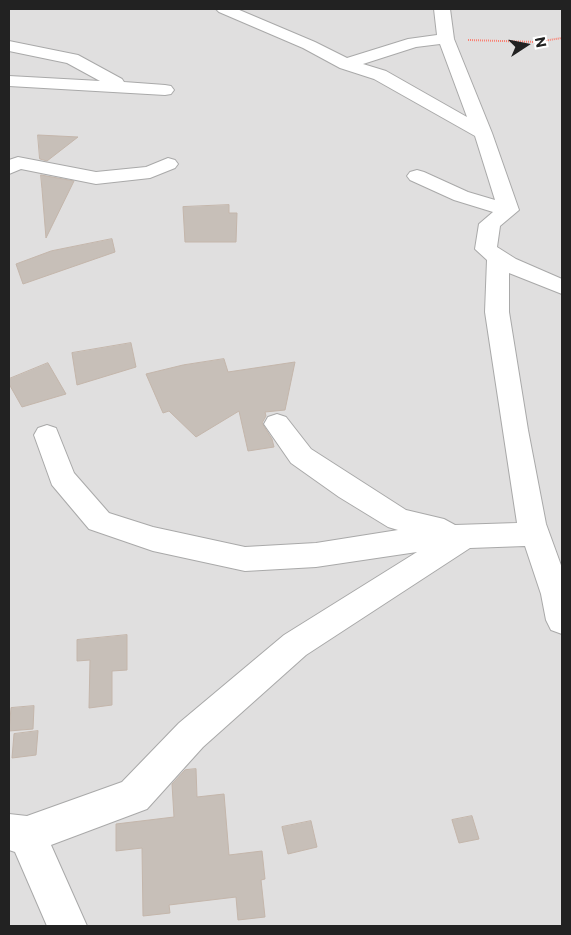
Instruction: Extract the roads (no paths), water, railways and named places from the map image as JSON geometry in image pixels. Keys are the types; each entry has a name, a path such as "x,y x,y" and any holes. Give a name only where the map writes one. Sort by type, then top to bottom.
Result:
{"street":[{"path":"224,9 309,45 346,64 380,75 483,133"},
{"path":"442,9 446,39 483,133 510,210"},
{"path":"346,64 414,42 446,39"},
{"path":"9,46 72,60 122,87"},
{"path":"9,81 165,90"},
{"path":"9,168 18,164 96,178 150,172 168,164"},
{"path":"417,176 461,196 510,210"},
{"path":"510,210 490,224 486,248 508,264 562,287"},
{"path":"498,257 497,312 515,430 532,524 556,594 562,620"},
{"path":"277,424 301,456 349,489 398,519 465,536"},
{"path":"47,435 62,478 100,521 153,538 245,558 316,555 412,540 536,534"},
{"path":"67,926 18,834 134,796 191,735 296,645 465,536"}]}
